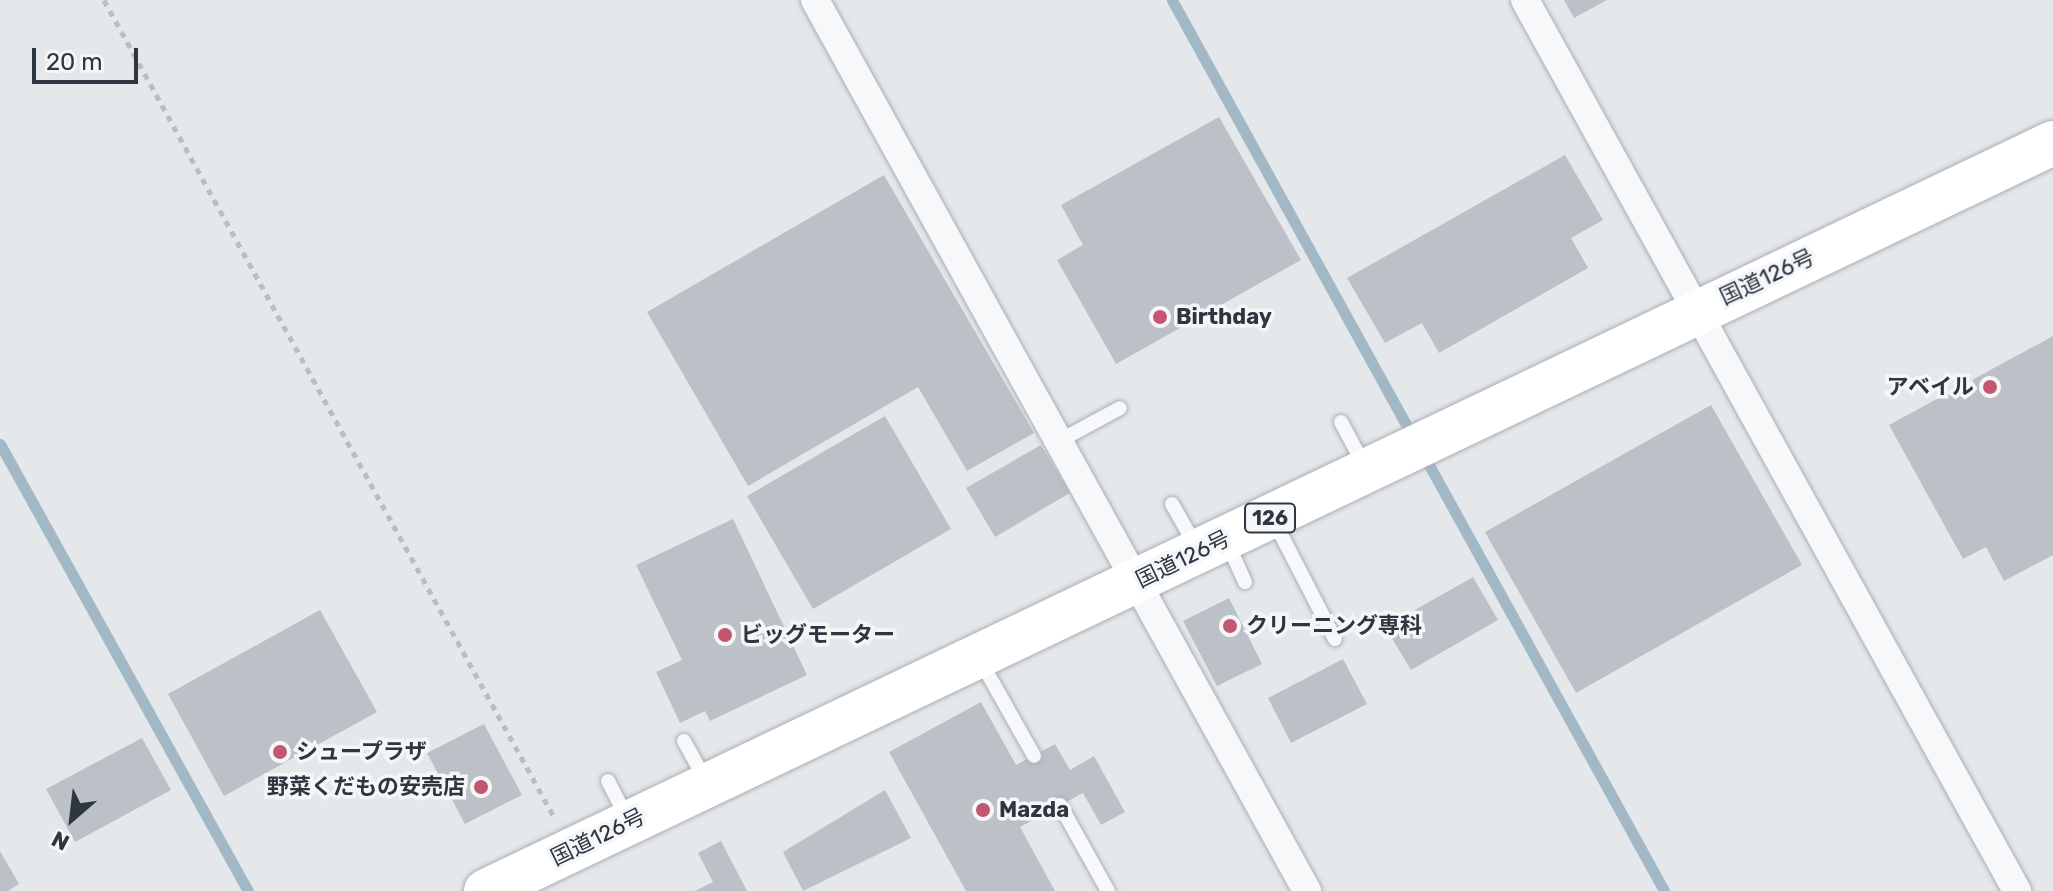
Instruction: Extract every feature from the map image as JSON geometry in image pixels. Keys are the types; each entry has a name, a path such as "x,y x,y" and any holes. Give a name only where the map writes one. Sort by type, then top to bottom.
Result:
{"highway":[{"name":"国道126号","path":"486,891 1212,546 1695,310 2053,143"}],"street":[{"path":"815,0 1307,891"},
{"path":"1525,0 2017,891"}],"lane":[{"path":"1059,441 1120,408"},
{"path":"1341,422 1367,470"},
{"path":"1172,504 1245,582"},
{"path":"1272,517 1335,639"},
{"path":"978,657 1034,756"},
{"path":"684,741 708,785"},
{"path":"608,781 629,822"},
{"path":"1060,805 1108,891"}],"path":[{"path":"104,0 572,850"}],"building":[{"path":"1564,0 1607,0 1574,18"},
{"path":"1219,117 1301,260 1116,364 1057,260 1083,245 1061,205"},
{"path":"1565,155 1603,220 1571,238 1588,268 1439,353 1422,323 1385,343 1347,278"},
{"path":"884,175 1034,433 967,471 918,387 748,486 647,312"},
{"path":"2053,336 2053,555 2004,581 1986,547 1963,559 1889,425"},
{"path":"1711,405 1802,565 1576,693 1485,532"},
{"path":"885,416 951,529 813,609 747,496"},
{"path":"1041,445 1070,493 995,537 966,488"},
{"path":"733,519 807,675 710,721 705,711 680,723 656,672 682,660 636,565"},
{"path":"1473,577 1498,620 1411,670 1385,627"},
{"path":"1229,598 1262,664 1217,686 1183,621"},
{"path":"320,610 377,712 224,796 168,694"},
{"path":"1343,659 1367,704 1291,743 1268,698"},
{"path":"981,702 1016,765 1055,744 1070,770 1094,756 1125,812 1101,825 1083,793 1020,827 1055,891 966,891 889,752"},
{"path":"484,724 522,795 465,824 427,753"},
{"path":"142,738 171,790 75,842 46,789"},
{"path":"885,790 911,838 803,891 783,852"},
{"path":"721,841 747,891 695,891 713,882 698,853"},
{"path":"0,851 19,884 8,891 0,891"}],"waterway":[{"path":"1172,0 1414,439"},
{"path":"0,444 248,891"},
{"path":"1423,454 1664,891"}],"place":[{"name":"Birthday","path":"1160,317"},
{"name":"アベイル","path":"1990,387"},
{"name":"クリーニング専科","path":"1230,626"},
{"name":"ビッグモーター","path":"725,635"},
{"name":"シュープラザ","path":"280,752"},
{"name":"野菜くだもの安売店","path":"481,787"},
{"name":"Mazda","path":"983,810"}]}
